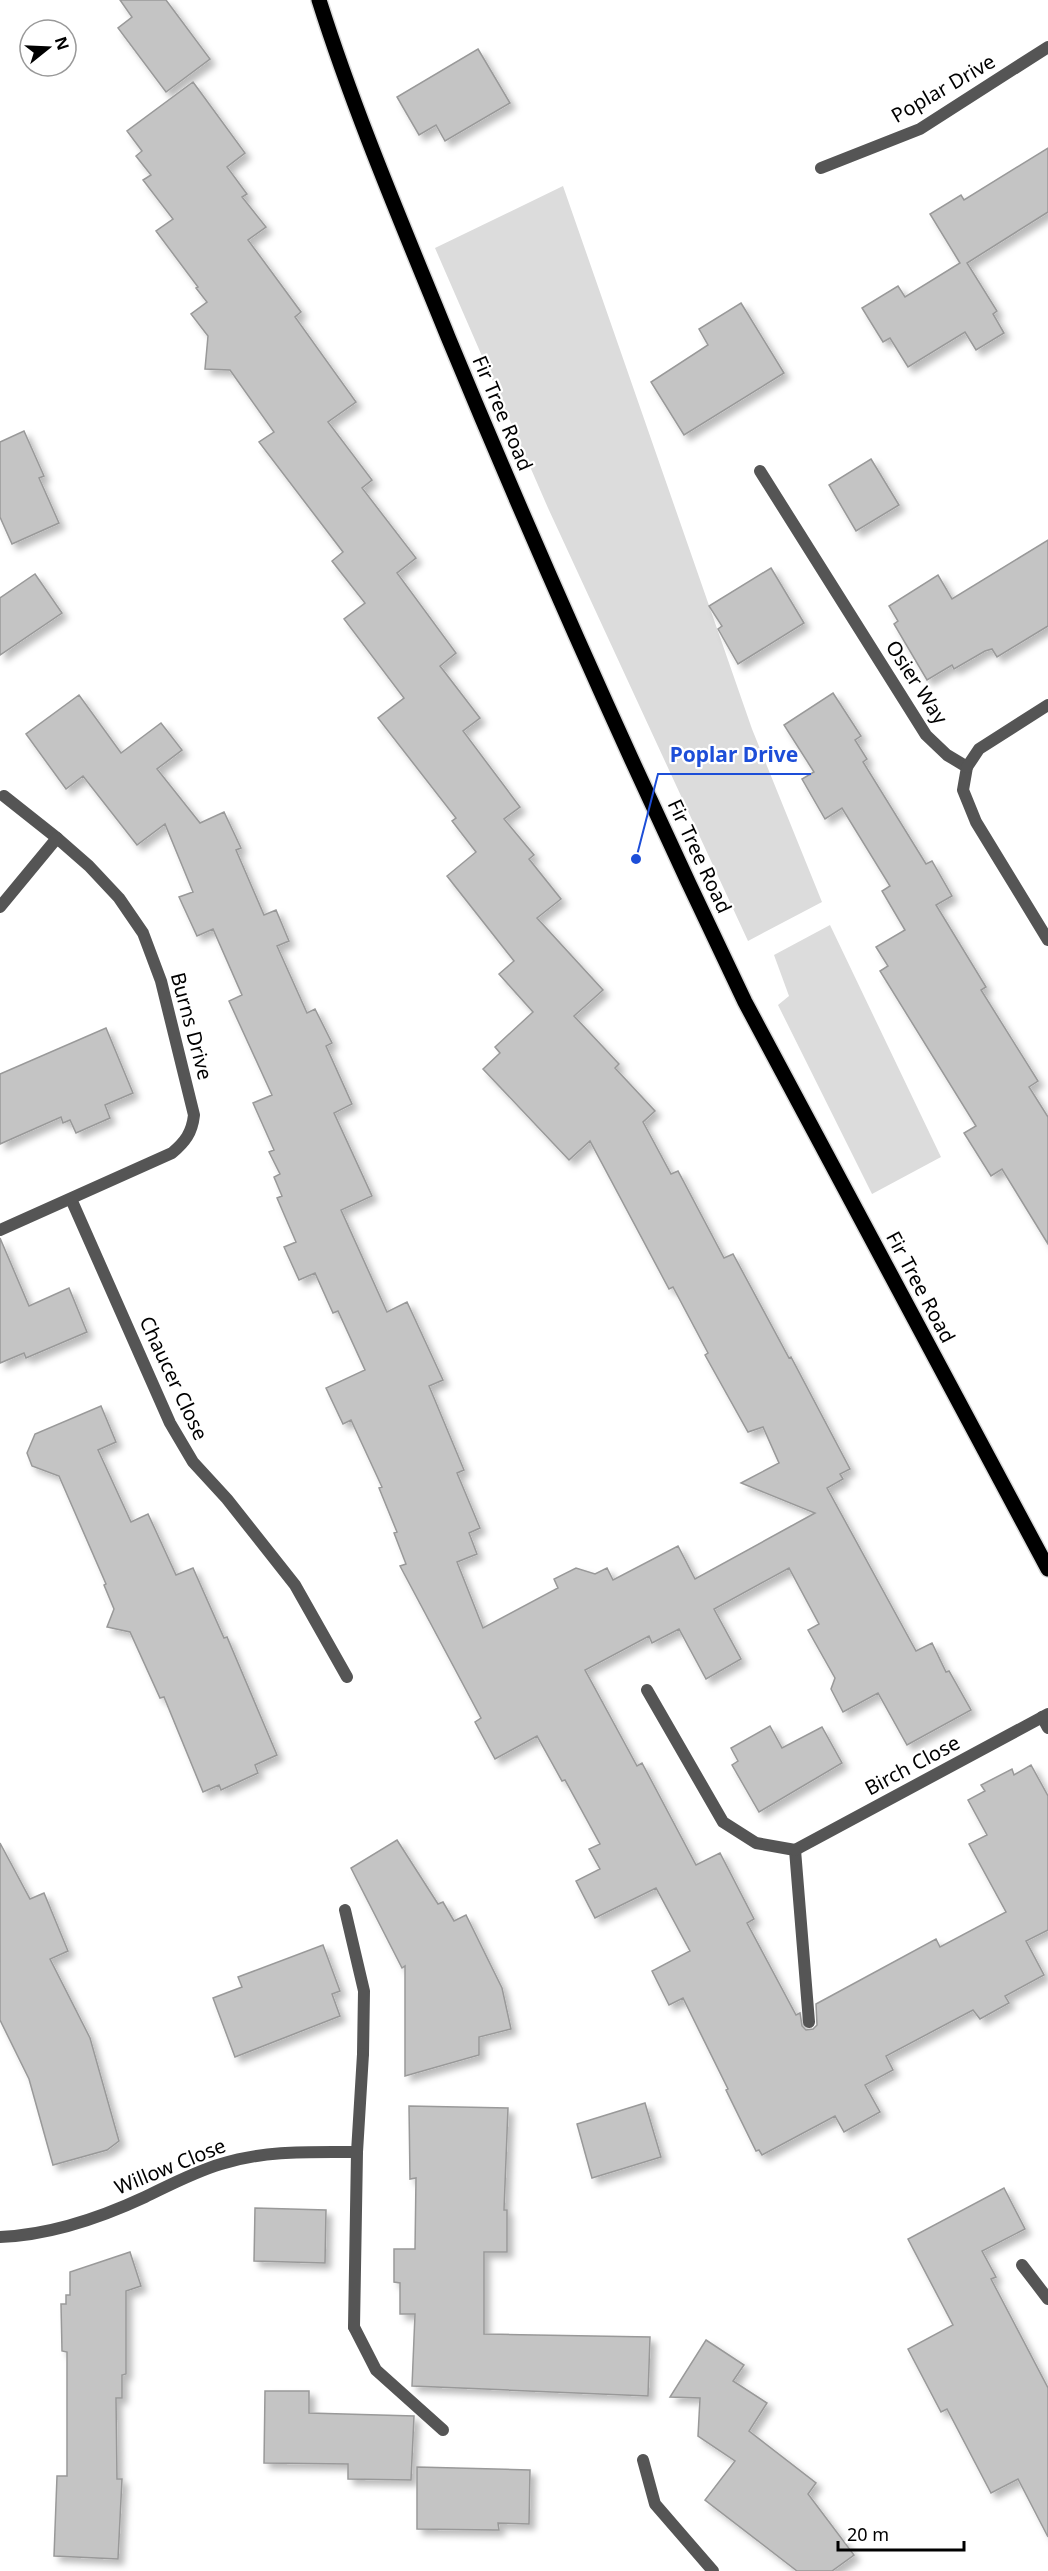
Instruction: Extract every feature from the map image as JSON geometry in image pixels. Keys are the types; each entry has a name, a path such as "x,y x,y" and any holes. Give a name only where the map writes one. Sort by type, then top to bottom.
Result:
{"main road":[{"name":"Fir Tree Road","path":"319,0 330,36 406,234 499,461 608,708 699,906 745,1002 1048,1569"}],"street":[{"name":"Poplar Drive","path":"821,168 920,129 1048,47"},
{"name":"Osier Way","path":"760,471 926,735 948,755 967,767"},
{"path":"1048,705 979,749 967,767 963,790 976,822 1048,940"},
{"name":"Burns Drive","path":"0,1230 172,1153 185,1142 193,1128 194,1115 161,981 143,933 119,898 89,866 4,796"},
{"path":"0,907 57,838"},
{"name":"Chaucer Close","path":"71,1198 170,1423 193,1462 227,1499 295,1585 347,1677"},
{"path":"647,1690 723,1822 756,1843 795,1850 809,2022"},
{"name":"Birch Close","path":"795,1850 1046,1719"},
{"path":"345,1910 364,1991 357,2152 354,2327 376,2370 443,2430"},
{"name":"Willow Close","path":"0,2237 27,2236 65,2227 124,2205 212,2167 259,2154 357,2152"},
{"path":"1022,2265 1048,2299"},
{"path":"643,2460 655,2504 713,2571"}],"shaded area":[{"path":"563,186 752,729 822,902 748,941 548,508 435,248"},
{"path":"830,925 941,1157 872,1194 778,1005 789,996 774,955"}],"building":[{"path":"120,0 166,0 210,59 166,92 118,28 132,17"},
{"path":"478,49 510,103 445,141 436,125 419,135 397,97"},
{"path":"193,82 245,153 227,167 247,194 242,197 266,227 248,240 301,312 295,317 356,402 328,422 372,480 362,488 416,558 397,573 456,653 440,666 480,718 463,731 520,807 504,819 534,855 529,859 561,899 537,918 603,990 574,1016 619,1064 615,1068 655,1111 643,1122 671,1174 678,1171 724,1258 733,1254 850,1469 840,1474 843,1479 827,1488 916,1651 932,1643 946,1672 949,1671 971,1710 907,1745 878,1693 843,1712 831,1689 835,1678 808,1630 819,1624 789,1568 714,1609 741,1659 706,1679 679,1629 652,1643 649,1636 585,1670 637,1766 642,1763 696,1865 720,1853 754,1919 747,1923 796,2015 800,2013 802,2026 806,2030 813,2029 817,2025 816,2004 936,1939 940,1947 1006,1912 969,1844 987,1835 968,1800 985,1791 981,1785 1012,1769 1014,1775 1031,1765 1048,1796 1048,1930 1026,1941 1044,1975 1005,1996 1009,2003 980,2019 973,2010 886,2056 893,2070 865,2085 880,2112 844,2132 835,2116 762,2155 759,2150 756,2151 683,1998 669,2005 652,1971 690,1951 656,1888 595,1918 576,1881 600,1869 589,1849 600,1844 565,1780 562,1781 537,1736 495,1759 475,1722 481,1718 400,1566 406,1564 394,1533 397,1532 379,1488 382,1487 351,1420 343,1424 326,1388 365,1370 338,1311 333,1313 315,1273 299,1280 284,1247 296,1242 277,1198 282,1196 274,1177 280,1174 269,1152 274,1150 253,1103 272,1095 229,1001 242,995 213,929 197,936 179,897 193,892 165,824 137,845 83,776 66,789 26,734 79,695 121,753 161,723 182,750 157,769 200,823 224,812 241,848 236,850 264,915 276,910 289,941 277,946 307,1013 315,1009 332,1043 326,1046 352,1104 334,1113 372,1196 341,1210 387,1312 407,1302 443,1380 429,1386 464,1470 457,1473 480,1528 469,1533 477,1554 457,1562 483,1628 558,1588 554,1579 576,1568 595,1574 607,1568 613,1580 678,1546 695,1579 815,1513 741,1483 779,1463 763,1427 748,1432 705,1355 708,1353 673,1287 669,1289 590,1141 569,1160 483,1069 500,1053 495,1047 533,1012 499,974 514,961 447,876 476,852 452,821 456,818 378,718 404,698 344,619 365,603 332,561 343,552 259,442 274,432 230,370 205,369 208,336 191,314 207,302 156,231 173,219 143,180 151,175 136,156 142,151 127,131"},
{"path":"1048,148 1048,212 967,263 997,311 993,314 1004,333 976,350 965,332 908,367 890,338 883,342 862,308 898,286 905,297 960,263 930,214 961,195 964,200"},
{"path":"741,303 784,373 684,435 651,382 708,345 699,329"},
{"path":"24,431 44,476 39,478 59,523 12,544 0,517 0,442"},
{"path":"871,459 899,505 856,531 829,485"},
{"path":"1048,540 1048,626 997,657 992,649 985,651 954,669 952,665 927,680 894,624 898,621 889,606 938,575 952,599"},
{"path":"771,568 804,623 738,664 718,629 722,626 709,606"},
{"path":"35,574 62,613 0,655 0,598"},
{"path":"833,693 861,736 855,740 867,759 863,762 926,864 932,861 952,896 936,905 986,987 981,990 1038,1081 1029,1087 1048,1117 1048,1244 1002,1169 991,1176 964,1133 976,1126 880,971 888,966 876,947 905,930 882,891 890,886 842,808 825,819 802,779 814,772 784,725"},
{"path":"106,1028 133,1093 105,1105 110,1118 76,1133 70,1120 63,1123 61,1117 0,1144 0,1074"},
{"path":"0,1238 29,1306 69,1288 87,1332 26,1358 24,1353 0,1363"},
{"path":"101,1406 116,1442 98,1450 131,1522 148,1514 176,1575 193,1568 224,1638 227,1637 277,1755 255,1765 258,1773 221,1790 219,1785 203,1792 164,1697 160,1698 130,1632 107,1627 114,1609 104,1585 106,1584 59,1476 32,1466 27,1453 35,1434"},
{"path":"770,1726 782,1748 822,1727 842,1763 759,1812 732,1765 738,1761 731,1748"},
{"path":"397,1840 438,1904 443,1902 454,1921 466,1915 502,1988 511,2029 479,2037 479,2055 405,2076 405,1966 402,1968 351,1868"},
{"path":"0,1843 30,1899 44,1893 68,1951 50,1959 90,2038 119,2141 107,2150 53,2165 29,2079 0,2020"},
{"path":"323,1945 340,1991 332,1994 340,2016 235,2057 213,1998 242,1987 238,1977"},
{"path":"645,2103 661,2157 592,2178 577,2124"},
{"path":"409,2106 508,2108 504,2210 507,2210 507,2252 484,2252 484,2334 650,2337 648,2396 412,2386 415,2314 400,2314 400,2283 394,2282 394,2249 415,2249 416,2178 410,2179"},
{"path":"1004,2188 1025,2229 982,2251 996,2277 991,2279 1048,2388 1048,2537 1018,2479 991,2493 947,2409 941,2412 908,2349 953,2325 908,2239"},
{"path":"255,2208 326,2210 325,2263 254,2261"},
{"path":"130,2252 141,2286 126,2291 126,2374 122,2375 122,2398 116,2398 117,2479 122,2479 118,2559 54,2556 57,2476 67,2476 67,2352 62,2351 61,2304 66,2304 66,2295 70,2295 70,2272"},
{"path":"706,2340 744,2365 733,2381 767,2403 749,2431 816,2483 808,2494 854,2555 832,2571 797,2571 705,2500 735,2461 698,2436 700,2398 670,2397"},
{"path":"265,2391 309,2391 309,2413 414,2416 411,2480 348,2479 348,2464 264,2463"},
{"path":"417,2467 530,2470 529,2524 498,2523 499,2530 417,2529"}],"place":[{"name":"Poplar Drive","path":"636,859"}]}
